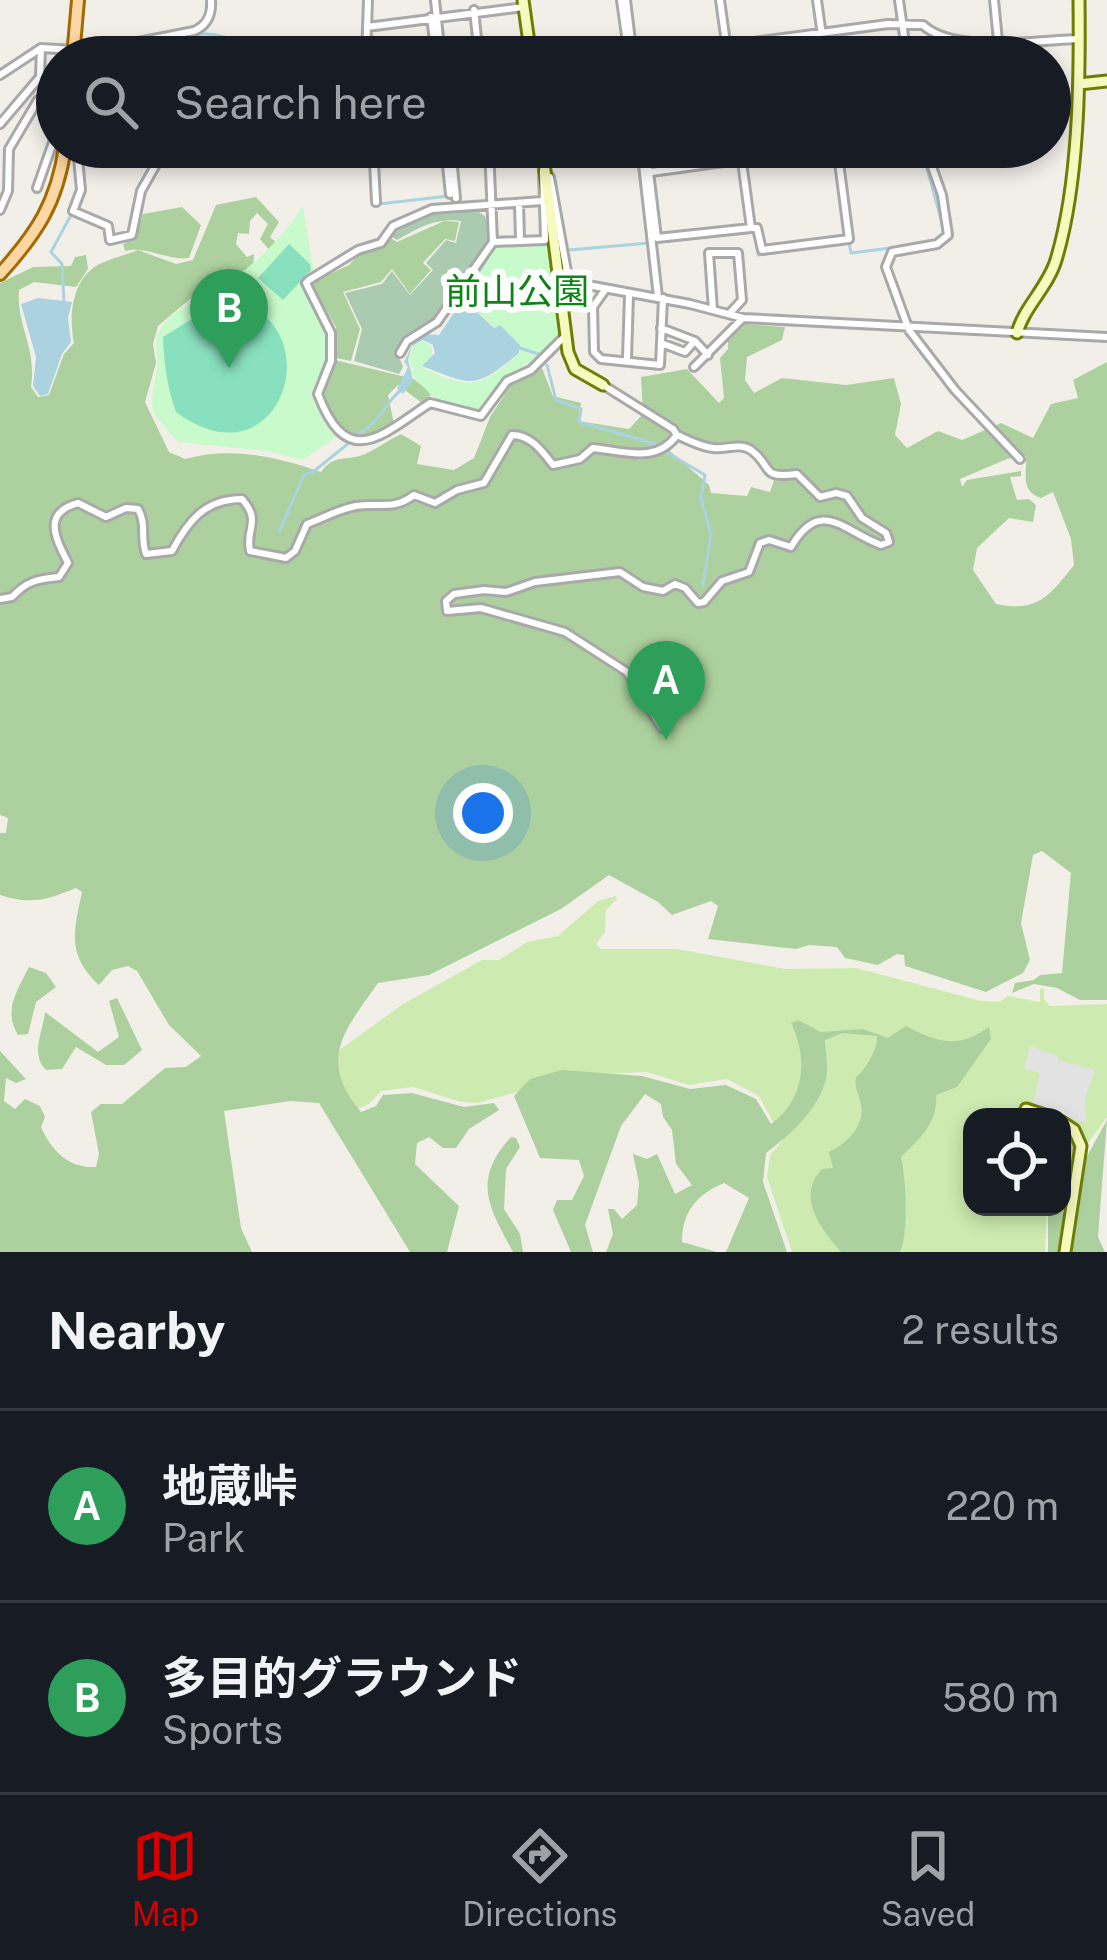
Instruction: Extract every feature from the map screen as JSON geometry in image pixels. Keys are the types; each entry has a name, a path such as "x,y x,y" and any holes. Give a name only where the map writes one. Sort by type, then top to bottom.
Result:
{"main road":[{"path":"72,36 78,0"},
{"path":"0,274 39,230 61,168"}],"street":[{"path":"172,36 200,29 211,14 211,0"},
{"path":"367,36 368,0"},
{"path":"435,0 436,36"},
{"path":"623,0 630,36"},
{"path":"720,0 725,36"},
{"path":"817,0 822,36"},
{"path":"899,0 902,36"},
{"path":"994,0 998,36"},
{"path":"1071,150 1079,84 1078,0"},
{"path":"367,27 524,3 528,36"},
{"path":"474,10 477,36"},
{"path":"799,36 899,24 923,25 938,36"},
{"path":"1071,39 1079,39"},
{"path":"2,76 36,51"},
{"path":"1079,84 1107,81"},
{"path":"0,124 36,82"},
{"path":"0,210 8,191 9,149 36,103"},
{"path":"37,188 44,168"},
{"path":"79,168 81,190 73,211 108,226 110,240 132,235 141,191 154,168"},
{"path":"374,168 376,202"},
{"path":"450,168 453,196"},
{"path":"400,353 407,341 437,322 493,242 490,168"},
{"path":"605,290 592,307 594,352 601,359 660,365 661,298 645,168"},
{"path":"646,173 683,168"},
{"path":"742,168 751,228"},
{"path":"646,173 657,238 757,228 762,250 849,238 837,168"},
{"path":"933,168 948,235 937,244 892,252 886,257 886,267 909,330 955,390 1020,459"},
{"path":"1017,334 1049,279 1059,248 1069,168"},
{"path":"545,169 569,279 605,290 743,318 1107,337"},
{"path":"493,242 545,240 541,173 545,169"},
{"path":"545,169 564,337 575,369 652,413 677,435 709,448 752,450 776,477 796,474 820,497 847,496 862,518 886,533 889,542 881,545 865,540 844,523 820,520 804,527 791,547 769,540 760,543 749,572 726,578 698,603 675,584 663,591 643,587 620,572 535,581 506,592 454,594 446,601 452,614 481,608 574,637 627,672 662,728"},
{"path":"542,201 432,209 393,226 381,243 358,250 306,283 331,333 331,361 317,388 326,415 340,431 363,441 376,439 433,402 481,416 507,381 531,370 564,337"},
{"path":"519,202 520,241"},
{"path":"713,310 710,253 738,253 742,300 729,314"},
{"path":"627,359 629,295"},
{"path":"694,367 743,318"},
{"path":"662,328 694,341 708,355"},
{"path":"661,343 685,352 694,341"},
{"path":"0,599 12,597 36,579 59,578 68,563 53,532 54,519 64,507 78,503 106,517 126,508 138,509 145,520 146,554 160,555 172,551 190,520 211,504 242,499 251,509 254,526 250,551 286,558 295,551 307,524 350,507 383,508 414,495 435,503 457,490 484,483 512,435 522,435 554,465 563,466 593,448 659,453 677,435"},
{"path":"1066,1252 1081,1146 1071,1128"}],"green space":[{"path":"256,197 279,222 270,237 278,244 271,252 260,239 268,224 257,213 250,221 249,234 238,233 236,244 247,257 254,254 253,270 211,304 196,294 158,326 153,344 156,363 145,402 169,452 185,459 220,453 254,455 321,472 331,462 365,454 401,434 421,446 417,464 454,470 474,458 490,417 511,385 542,368 553,396 581,403 578,421 629,429 643,414 641,377 687,369 719,403 724,398 720,358 728,341 745,324 785,327 782,340 747,357 745,380 754,393 782,378 846,385 894,378 901,404 895,435 907,448 938,431 962,440 1001,423 1033,438 1051,404 1078,398 1073,380 1107,362 1107,1000 1080,1000 1057,988 1034,984 1012,993 1015,983 1062,973 1071,873 1042,851 1033,855 1021,923 1030,960 1023,973 986,992 905,966 904,955 878,965 845,958 837,947 796,949 708,939 718,906 711,901 672,915 609,875 561,909 429,975 378,983 347,1030 338,1060 340,1076 361,1112 376,1106 383,1095 412,1093 464,1107 494,1103 499,1110 469,1129 456,1148 443,1148 429,1137 417,1143 415,1164 459,1206 447,1252 410,1252 319,1103 290,1101 224,1111 241,1228 252,1252 0,1252 0,1051 26,1079 16,1083 6,1078 4,1101 15,1109 25,1099 40,1106 45,1117 41,1127 50,1143 69,1161 86,1167 96,1167 99,1154 91,1112 101,1104 122,1104 165,1068 186,1067 201,1056 169,1025 137,971 128,966 112,970 99,985 88,974 75,942 82,892 76,888 30,900 0,895 0,833 6,833 8,818 0,815 0,283 33,267 71,266 75,257 86,255 88,269 76,287 34,282 19,290 31,387 38,397 49,395 64,354 74,343 73,303 85,276 102,263 138,250 176,264 193,260 216,205","holes":["677,432 710,445 740,443 754,449 776,474 770,492 751,487 747,496 711,493 709,485 670,451 667,445","1026,456 1027,486 1041,498 1053,492 1071,539 1074,565 1033,604 996,604 973,570 977,548 1009,518 1033,522 1036,505 1029,499 1017,500 1010,477 1021,476 1021,471 967,480 962,487 960,479"]},
{"path":"303,206 314,274 303,285 322,317 330,346 315,384 315,398 325,419 340,434 303,460 267,451 178,442 153,409 159,332 177,312 253,263"},
{"path":"182,207 201,225 189,258 125,251 123,244 136,239 143,214"},
{"path":"450,209 485,216 491,239 487,249 433,322 404,340 398,354 403,367 399,374 354,361 362,329 345,293 382,284 392,271 410,295 433,270 426,263 446,240 456,243 461,221 435,222 397,240 389,235 427,214"},
{"path":"444,221 459,222 455,241 445,239 423,263 431,270 410,294 392,269 381,282 343,292 360,329 351,361 336,358 336,327 310,283 349,265 360,253 384,248 389,237 397,242"},
{"path":"289,244 311,270 283,300 258,278"},
{"name":"前山公園","path":"548,245 560,334 541,356 506,378 481,411 435,399 411,374 413,346 423,341 432,346 432,357 421,367 452,380 474,382 506,365 520,353 520,345 478,312 483,305 470,293 470,285 496,246"},
{"path":"239,302 267,318 283,342 287,370 281,396 265,418 242,431 212,430 176,412 163,337 203,312"},
{"path":"335,360 414,379 432,394 422,403 398,385 388,395 394,424 372,438 360,439 343,430 325,404 323,387"},
{"path":"617,899 606,910 605,932 596,944 601,949 677,949 785,969 856,968 981,1001 999,1002 1008,996 1040,1002 1040,988 1050,1006 1107,1004 1107,1117 1088,1143 1071,1136 1071,1108 963,1108 963,1216 1047,1216 1045,1252 792,1252 767,1177 770,1155 783,1140 759,1096 727,1079 689,1085 647,1072 602,1074 556,1081 478,1103 413,1087 381,1091 358,1109 345,1104 327,1059 403,1004 482,960 499,960 527,942 558,936 598,901"},
{"path":"29,967 46,973 56,987 36,1002 28,1034 18,1035 12,1009"},
{"path":"117,998 142,1050 124,1065 106,1065 76,1047 62,1069 46,1070 38,1050 45,1012 98,1052 119,1037 109,1001"},
{"path":"798,1020 821,1032 863,1029 888,1038 906,1026 948,1041 967,1039 989,1027 991,1039 957,1087 936,1095 931,1122 901,1157 906,1205 900,1252 841,1252 811,1202 814,1180 822,1169 833,1168 829,1152 848,1139 860,1120 856,1077 877,1041 877,1036 843,1033 825,1040 827,1074 817,1101 794,1130 766,1153 763,1182 787,1252 726,1252 749,1198 724,1183 693,1205 683,1231 682,1242 717,1252 606,1252 613,1234 608,1209 622,1219 637,1205 639,1183 633,1154 647,1159 657,1154 675,1194 692,1185 676,1164 672,1130 661,1104 645,1094 621,1126 585,1225 593,1252 571,1252 553,1210 557,1200 572,1200 584,1176 579,1160 540,1158 514,1096 530,1079 562,1070 642,1076 690,1089 726,1085 756,1099 771,1124 797,1091 800,1051 791,1023"},
{"path":"1107,1120 1098,1237 1105,1252 1048,1252 1048,1216 1071,1216 1071,1140 1077,1150 1073,1165 1081,1167"},
{"path":"511,1137 520,1147 506,1169 504,1209 520,1234 523,1252 513,1252 488,1193 491,1167"}],"shaded area":[{"path":"1030,1046 1095,1070 1085,1100 1086,1123 1071,1119 1071,1108 1032,1107 1040,1073 1024,1069"}],"water":[{"path":"467,287 482,305 478,313 494,328 500,325 520,345 519,353 482,379 464,380 422,366 435,353 433,345 423,340 412,346 408,360 413,380 403,394 397,389 408,367 404,362 415,339 439,335"},
{"path":"38,298 72,302 71,342 48,394 40,396 33,386 36,357 21,304"}],"waterway":[{"path":"895,0 899,36"},
{"path":"190,36 219,36"},
{"path":"927,168 945,233 940,238"},
{"path":"82,171 83,191"},
{"path":"379,204 449,196"},
{"path":"64,302 62,264 51,252 71,215"},
{"path":"659,242 755,232 758,255 849,242 851,253 915,245"},
{"path":"569,250 649,243"},
{"path":"469,288 495,245 547,244"},
{"path":"520,348 541,355"},
{"path":"547,365 556,400 581,409 579,422 662,446"},
{"path":"357,435 400,391"},
{"path":"279,532 304,475 350,442"},
{"path":"668,453 705,475 701,498 711,534 703,585"}],"place":[{"name":"多目的グラウンド","path":"229,368"},
{"name":"地蔵峠","path":"666,740"}]}
